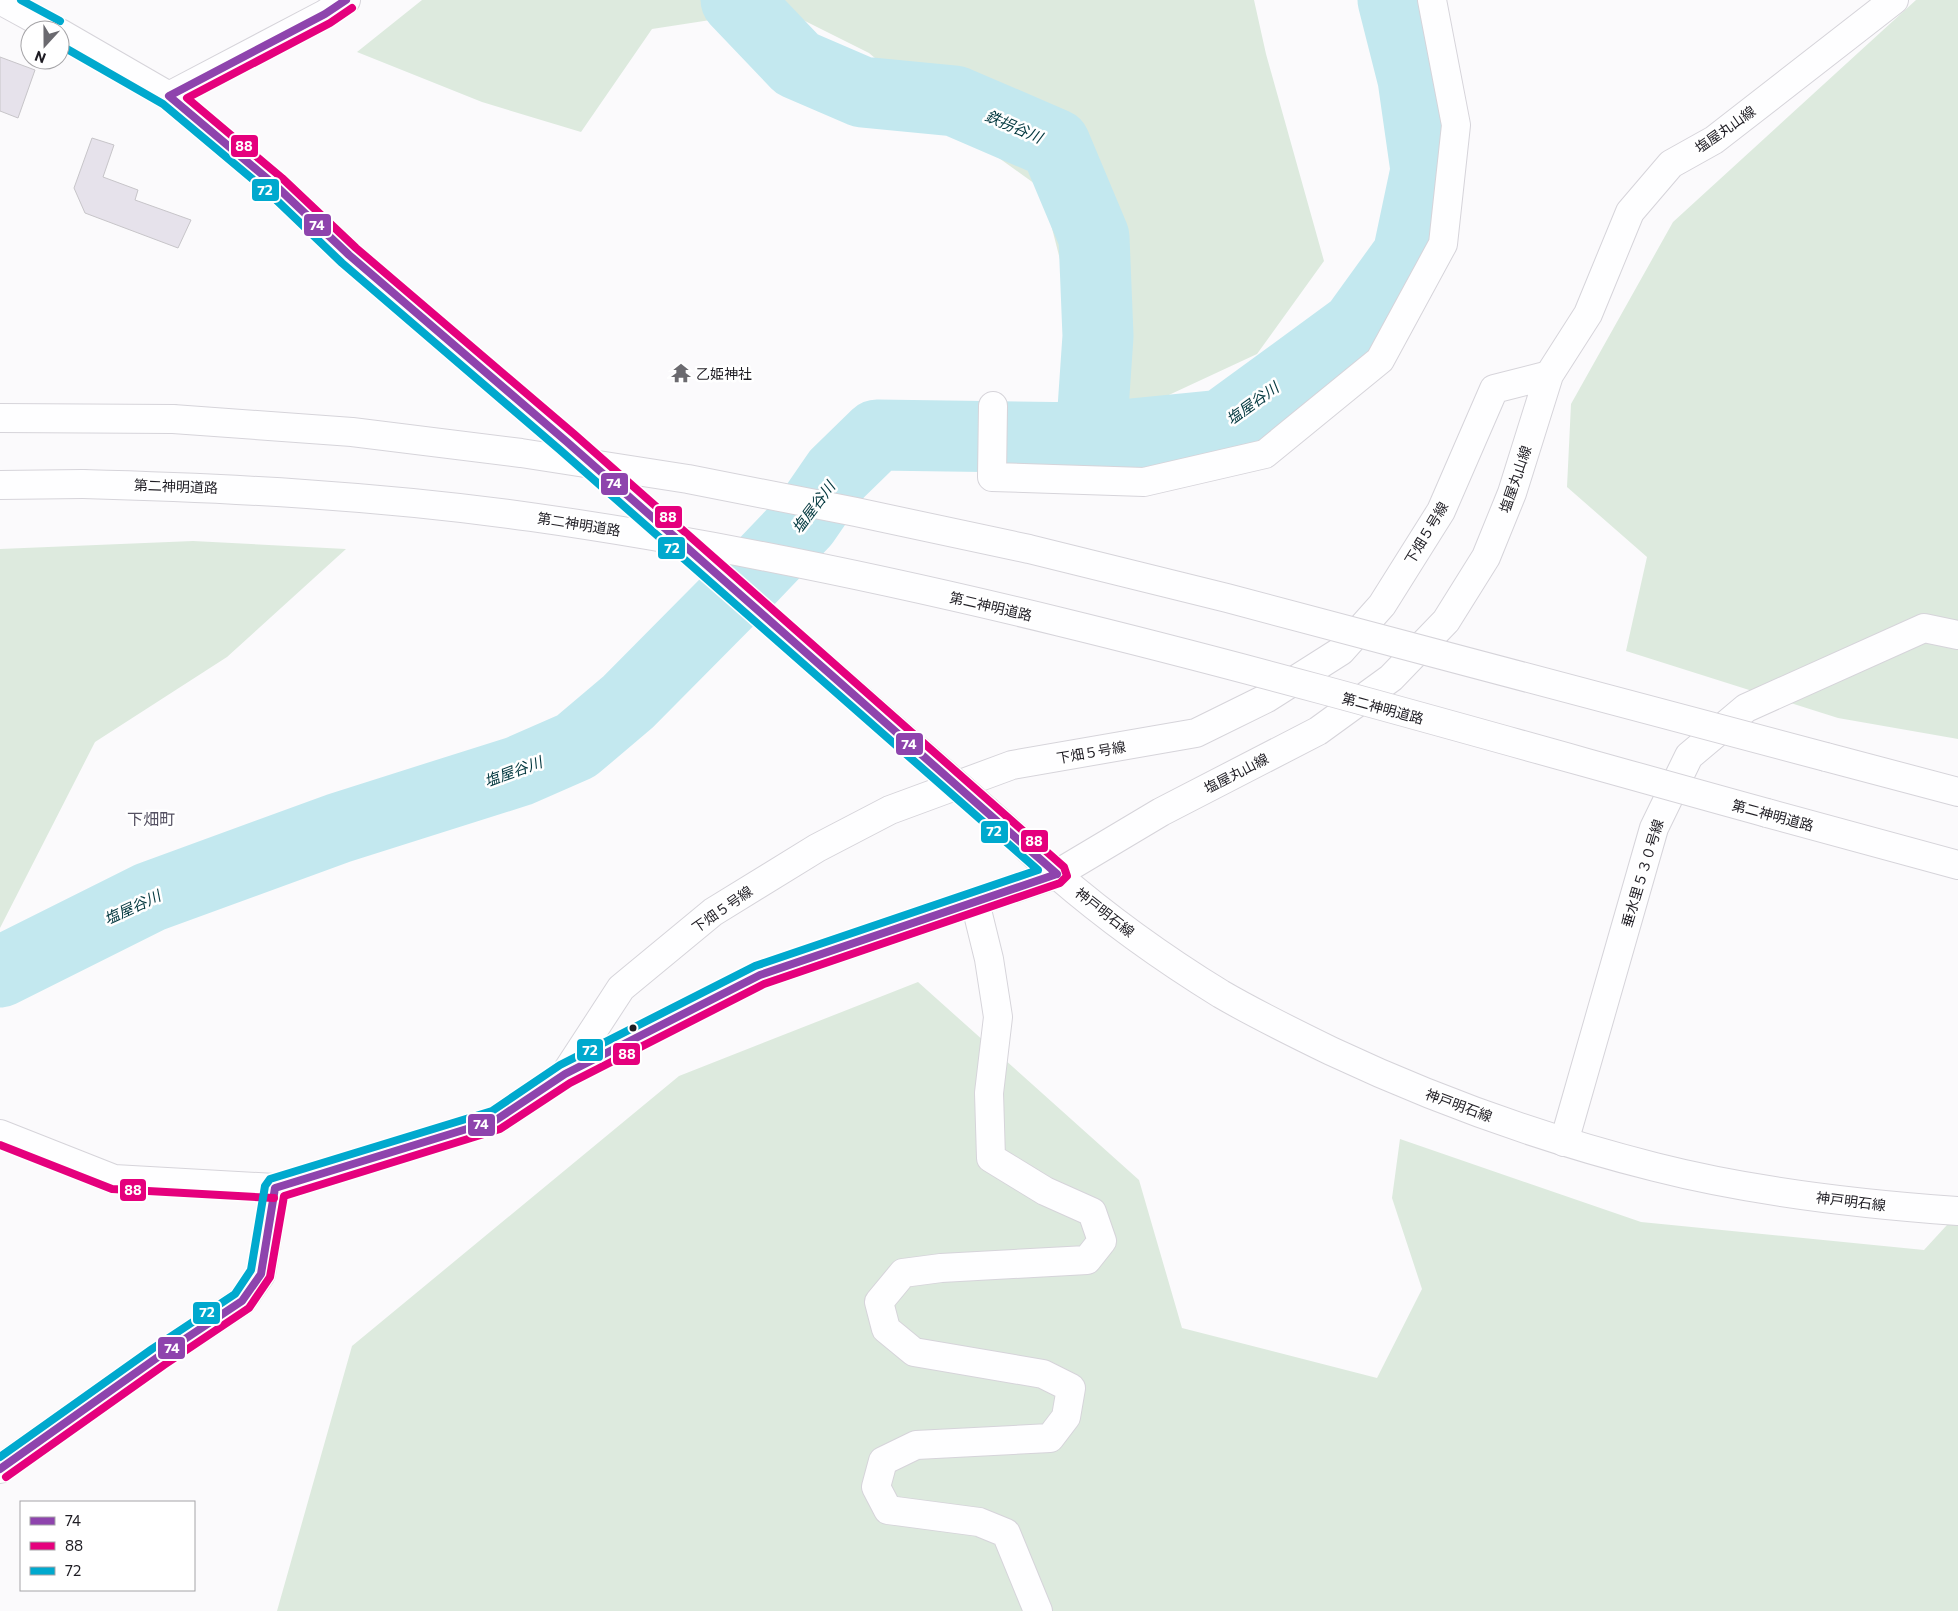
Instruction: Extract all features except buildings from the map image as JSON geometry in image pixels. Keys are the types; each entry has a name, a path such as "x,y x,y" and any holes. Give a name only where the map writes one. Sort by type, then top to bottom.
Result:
{"main road":[{"path":"0,0 37,20"},
{"path":"169,96 325,14 346,0"},
{"path":"993,406 992,478 1144,482 1265,454 1380,360 1443,244 1456,125 1432,0"},
{"name":"塩屋丸山線","path":"0,1134 114,1179 275,1188 496,1120 565,1074 760,975 1056,874 1161,812 1318,731 1391,678 1446,621 1486,557 1512,493 1549,375 1588,314 1630,212 1671,164 1714,140 1894,0"},
{"name":"神戸明石線","path":"70,39 169,96 276,186 350,255 567,442 1056,874 1137,938 1214,989 1294,1032 1389,1078 1564,1142 1657,1168 1757,1188 1887,1206 1958,1211"},
{"name":"下畑５号線","path":"565,1074 621,988 713,912 816,848 890,810 1012,765 1196,733 1267,698 1341,651 1382,605 1441,510 1494,389 1549,375"},
{"path":"0,418 173,420 352,432 521,453 688,479 1029,549 1228,598 1958,792"},
{"name":"第二神明道路","path":"0,485 83,484 225,488 369,498 529,516 695,543 1009,610 1191,655 1958,865"},
{"name":"垂水里５３０号線","path":"1564,1142 1654,828 1689,756 1746,708 1924,628 1958,635"},
{"path":"974,902 990,959 998,1017 989,1094 990,1158 1045,1191 1092,1212 1102,1241 1087,1260 941,1268 903,1273 880,1302 886,1329 914,1352 1044,1374 1071,1388 1066,1417 1050,1438 916,1445 883,1461 876,1488 888,1510 979,1522 1006,1533 1038,1611"},
{"path":"0,1469 158,1358 242,1302 261,1274 275,1188"}],"shaded area":[{"path":"422,0 1254,0 1266,54 1324,261 1257,354 1143,407 1067,401 1068,291 1042,189 960,130 869,53 781,9 652,29 581,132 482,102 357,52"},
{"path":"1916,0 1958,0 1958,739 1838,718 1626,651 1647,557 1567,487 1571,404 1673,222"},
{"path":"193,541 346,549 227,657 95,742 0,928 0,549"},
{"path":"918,982 1139,1180 1182,1328 1377,1378 1422,1289 1392,1198 1400,1139 1641,1222 1924,1250 1958,1213 1958,1611 277,1611 352,1346 679,1076"}],"waterway":[{"name":"鉄拐谷川","path":"736,0 797,64 862,92 955,101 1055,144 1094,237 1098,336 1091,438"},
{"name":"塩屋谷川","path":"0,972 150,897 339,828 519,771 576,746 628,702 740,589 804,522 837,474 877,435 1091,438 1222,425 1356,327 1408,255 1426,170 1413,79 1393,0"}],"transit line":[{"name":"72","path":"21,0 58,20"},
{"name":"74","path":"169,96 325,14 346,0"},
{"name":"88","path":"6,1477 164,1365 249,1308 270,1277 284,1196 500,1129 570,1083 764,984 1060,883 1067,876 1064,867 574,434 356,248 282,178 187,98 330,23 352,8"},
{"name":"72","path":"0,1457 152,1349 235,1294 251,1270 265,1186 270,1179 492,1111 560,1065 755,966 1038,870 560,450 342,263 269,193 163,104 70,51"},
{"name":"74","path":"169,96 276,186 349,255 567,442 1057,874"},
{"name":"74","path":"0,1469 158,1357 242,1301 261,1274 275,1188 496,1120 565,1074 760,975 1057,874"},
{"name":"88","path":"0,1145 112,1189 274,1198"}],"place":[{"name":"乙姫神社","path":"681,373"}],"district":[{"name":"下畑町","path":"151,818"}]}
